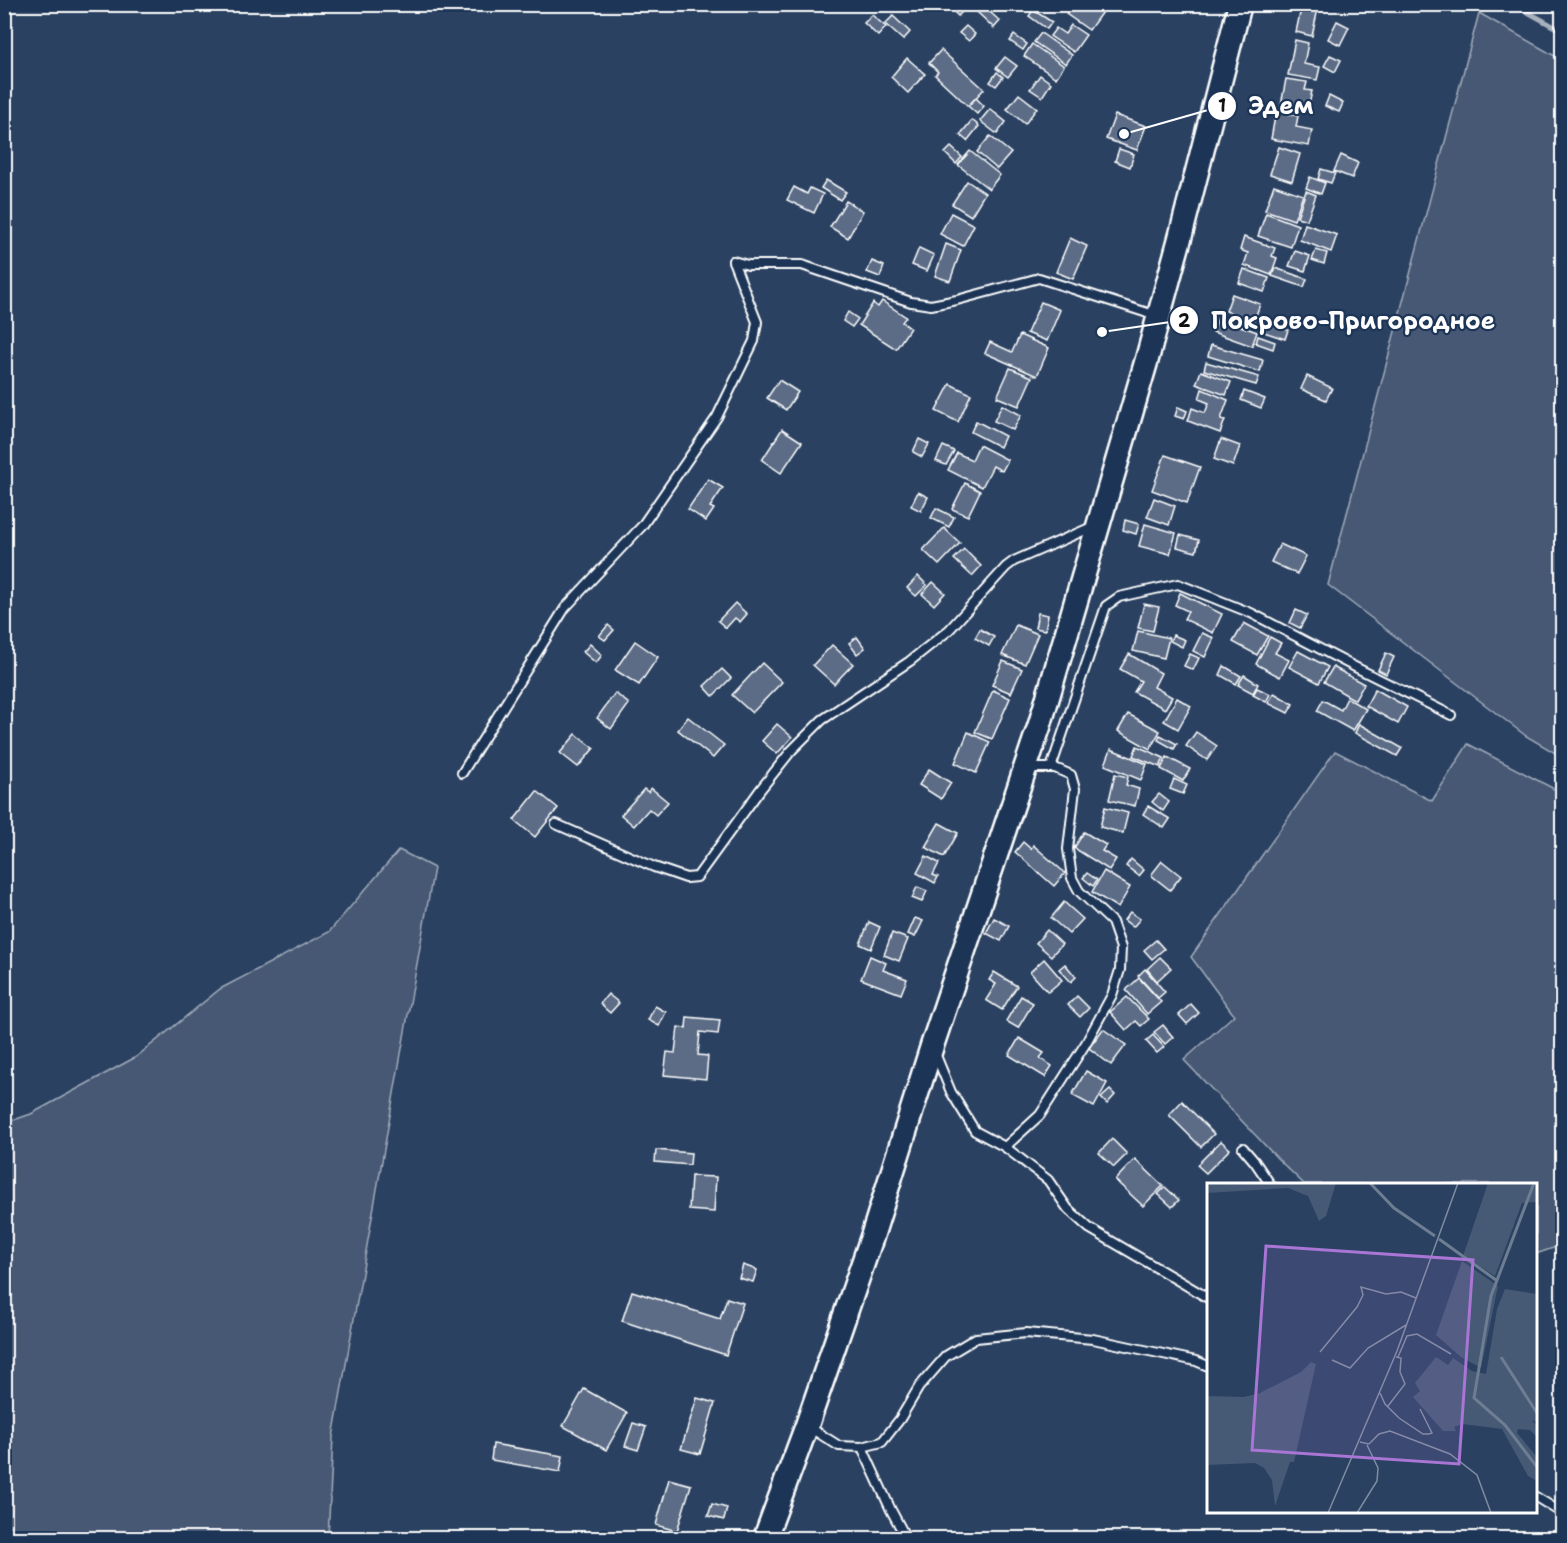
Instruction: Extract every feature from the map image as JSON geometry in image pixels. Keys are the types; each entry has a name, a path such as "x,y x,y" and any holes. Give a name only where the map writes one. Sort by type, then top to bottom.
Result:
{"main road":[{"path":"765,1539 872,1237 932,1046 1043,713 1180,238 1240,4"}],"lane":[{"path":"462,773 565,608 642,526 717,417 754,341 757,322 733,261 748,265 802,265 911,302 931,304 957,300 1039,278 1158,317"},
{"path":"556,824 654,867 686,878 697,877 760,789 791,751 822,720 910,661 949,630 1014,561 1099,524"},
{"path":"1051,768 1106,606 1119,597 1178,584 1251,613 1451,715"},
{"path":"1005,1147 1040,1115 1086,1043 1112,995 1120,970 1120,948 1112,922 1079,891 1072,878 1068,849 1075,789 1071,775 1055,768 1025,768"},
{"path":"932,1046 951,1092 975,1131 1005,1147 1048,1180 1068,1209 1089,1228 1207,1297"},
{"path":"1243,1148 1269,1183"},
{"path":"807,1425 839,1446 861,1447 882,1442 900,1419 919,1387 946,1356 976,1338 1026,1333 1093,1339 1207,1365"},
{"path":"861,1447 906,1539"},
{"path":"1537,1498 1563,1514"}],"shaded area":[{"path":"1479,13 1562,60 1562,757 1526,736 1328,585"},
{"path":"1468,744 1562,793 1562,1245 1537,1254 1537,1183 1303,1183 1184,1060 1234,1015 1191,957 1335,751 1432,801"},
{"path":"399,850 434,868 333,1437 328,1538 5,1538 5,1123 31,1114 136,1057 220,989 329,932"}],"building":[{"path":"946,4 960,4 965,9 958,16"},
{"path":"1072,4 1091,4 1102,12 1089,30 1066,14"},
{"path":"1302,4 1319,4 1312,36 1296,32"},
{"path":"983,6 1000,21 994,28 977,12"},
{"path":"1033,10 1052,22 1047,29 1029,16"},
{"path":"872,15 886,27 878,36 864,23"},
{"path":"893,16 910,32 903,40 885,24"},
{"path":"1337,21 1349,27 1340,45 1328,39"},
{"path":"1071,25 1086,35 1074,52 1050,36 1056,28 1065,34"},
{"path":"966,26 975,34 969,41 959,33"},
{"path":"1041,33 1072,55 1066,64 1034,42"},
{"path":"1014,35 1027,44 1023,50 1010,41"},
{"path":"1295,40 1308,43 1304,64 1320,67 1317,80 1288,75"},
{"path":"1032,44 1064,66 1056,78 1024,56"},
{"path":"941,50 984,89 968,106 935,75 938,72 929,63"},
{"path":"1330,55 1341,60 1335,72 1324,66"},
{"path":"1005,57 1017,66 1008,77 996,68"},
{"path":"907,58 925,74 908,93 891,77"},
{"path":"997,72 1003,77 996,86 990,82"},
{"path":"1040,75 1051,83 1042,97 1030,89"},
{"path":"1286,79 1307,82 1305,90 1312,91 1308,110 1281,105"},
{"path":"1019,94 1037,108 1025,124 1007,109"},
{"path":"1329,96 1343,103 1339,112 1325,106"},
{"path":"976,98 984,106 977,114 968,106"},
{"path":"990,109 1006,122 997,134 980,121"},
{"path":"1276,111 1298,116 1296,127 1312,130 1309,146 1271,139"},
{"path":"1115,115 1146,126 1137,150 1106,139"},
{"path":"972,120 979,126 967,141 960,135"},
{"path":"990,136 1011,153 997,169 977,152"},
{"path":"951,147 962,157 956,164 945,153"},
{"path":"1279,147 1300,154 1292,181 1270,174"},
{"path":"1119,149 1134,154 1130,167 1115,161"},
{"path":"970,151 1000,175 989,189 958,165"},
{"path":"1341,155 1358,163 1352,178 1334,171"},
{"path":"1321,169 1335,173 1331,183 1318,179"},
{"path":"1310,177 1325,183 1321,194 1306,188"},
{"path":"826,180 846,192 840,200 821,188"},
{"path":"967,181 985,193 971,216 952,204"},
{"path":"1274,185 1303,195 1294,220 1265,210"},
{"path":"794,187 807,194 810,188 823,194 814,213 787,200"},
{"path":"1306,191 1316,195 1307,220 1297,217"},
{"path":"846,201 863,211 848,238 830,227"},
{"path":"951,213 974,225 963,246 940,234"},
{"path":"1266,213 1298,225 1291,247 1258,236"},
{"path":"1305,224 1337,235 1331,252 1300,240"},
{"path":"1244,237 1275,248 1272,256 1277,258 1271,275 1244,265 1248,253 1240,250"},
{"path":"1070,238 1087,246 1073,279 1056,272"},
{"path":"946,244 961,250 950,281 935,276"},
{"path":"919,248 934,255 927,271 912,265"},
{"path":"1316,250 1327,253 1324,264 1312,260"},
{"path":"1295,251 1310,256 1305,271 1289,266"},
{"path":"872,261 884,266 880,277 867,272"},
{"path":"1275,268 1307,279 1304,287 1272,276"},
{"path":"1244,269 1269,278 1264,292 1239,283"},
{"path":"1232,294 1260,304 1254,321 1226,311"},
{"path":"882,301 906,317 902,322 910,328 896,349 859,325 873,303 878,307"},
{"path":"1041,302 1060,310 1047,341 1027,333"},
{"path":"848,312 858,319 852,327 843,321"},
{"path":"1218,318 1257,332 1252,346 1213,332"},
{"path":"1267,323 1288,330 1285,339 1264,332"},
{"path":"1020,335 1049,348 1037,376 985,353 990,342 1012,352"},
{"path":"1258,336 1275,342 1273,349 1256,343"},
{"path":"1211,345 1263,360 1260,372 1208,356"},
{"path":"1206,362 1259,377 1256,385 1204,370"},
{"path":"1010,368 1032,377 1019,406 997,397"},
{"path":"1201,371 1231,382 1226,395 1196,384"},
{"path":"1307,376 1332,388 1326,400 1301,389"},
{"path":"779,380 798,392 786,410 767,398"},
{"path":"950,384 971,394 958,422 936,411"},
{"path":"1202,389 1228,400 1221,419 1225,420 1220,433 1188,421 1192,408 1205,413 1209,403 1199,399"},
{"path":"1244,391 1265,399 1261,408 1241,400"},
{"path":"1002,405 1021,415 1013,430 994,421"},
{"path":"1178,407 1187,411 1184,419 1175,416"},
{"path":"976,421 1005,436 1000,447 971,432"},
{"path":"782,429 802,442 781,473 762,460"},
{"path":"919,439 929,444 922,457 913,452"},
{"path":"1221,439 1240,446 1233,466 1214,459"},
{"path":"979,445 1008,460 1002,471 993,466 982,487 948,470 957,453 972,460"},
{"path":"943,446 954,451 946,465 936,461"},
{"path":"1165,455 1200,467 1187,503 1152,490"},
{"path":"708,479 723,488 710,507 714,509 706,521 688,509"},
{"path":"965,483 980,491 968,516 952,509"},
{"path":"918,492 928,497 921,511 911,506"},
{"path":"1154,498 1175,506 1169,525 1147,517"},
{"path":"936,508 954,517 949,527 931,518"},
{"path":"1125,520 1139,524 1136,534 1123,530"},
{"path":"1145,524 1176,533 1170,554 1139,546"},
{"path":"944,528 960,543 939,565 923,550"},
{"path":"1180,535 1199,540 1196,552 1177,547"},
{"path":"1280,544 1306,556 1297,574 1271,562"},
{"path":"964,549 981,566 972,576 954,559"},
{"path":"918,576 927,585 916,596 907,588"},
{"path":"933,582 945,593 934,605 922,594"},
{"path":"1180,593 1222,614 1213,633 1184,619 1188,611 1175,605"},
{"path":"735,603 747,614 740,622 735,618 726,628 718,621"},
{"path":"1144,604 1159,607 1153,631 1138,628"},
{"path":"1296,610 1307,615 1300,628 1290,623"},
{"path":"1038,613 1048,615 1045,630 1035,628"},
{"path":"1244,623 1268,636 1257,655 1233,642"},
{"path":"608,625 614,630 605,640 599,636"},
{"path":"1016,625 1038,634 1025,664 1002,655"},
{"path":"980,629 994,637 989,646 975,638"},
{"path":"1138,631 1169,638 1164,658 1133,651"},
{"path":"1202,633 1214,638 1205,657 1193,651"},
{"path":"1173,635 1185,640 1182,647 1170,641"},
{"path":"857,637 865,648 857,654 849,643"},
{"path":"1270,637 1281,643 1275,653 1289,660 1280,677 1256,664"},
{"path":"635,641 658,657 639,685 615,670"},
{"path":"590,644 602,655 596,663 583,652"},
{"path":"832,645 853,664 834,684 813,665"},
{"path":"1298,651 1328,667 1319,683 1289,667"},
{"path":"1386,653 1394,657 1386,674 1378,670"},
{"path":"1129,654 1161,673 1154,687 1172,697 1165,709 1134,692 1141,681 1120,669"},
{"path":"1190,654 1199,658 1193,670 1184,666"},
{"path":"1003,661 1022,669 1011,693 992,685"},
{"path":"762,663 782,682 752,713 732,695"},
{"path":"1224,666 1241,676 1236,684 1220,675"},
{"path":"1333,667 1364,684 1355,700 1324,682"},
{"path":"722,669 731,678 713,696 704,686"},
{"path":"1244,675 1258,684 1253,693 1238,685"},
{"path":"1257,688 1270,694 1266,702 1253,695"},
{"path":"1375,689 1407,707 1398,724 1366,706"},
{"path":"993,690 1010,698 992,739 975,732"},
{"path":"615,693 629,704 611,729 597,718"},
{"path":"1274,693 1293,704 1288,713 1268,703"},
{"path":"1177,698 1191,706 1178,729 1164,721"},
{"path":"1347,698 1366,709 1353,731 1317,711 1323,700 1341,710"},
{"path":"1128,714 1160,731 1150,749 1118,731"},
{"path":"688,717 724,745 713,758 678,730"},
{"path":"777,724 792,737 777,754 762,741"},
{"path":"1359,724 1402,748 1397,756 1355,733"},
{"path":"968,732 990,742 976,773 955,763"},
{"path":"1196,732 1217,746 1207,760 1186,746"},
{"path":"576,734 594,748 578,767 560,753"},
{"path":"1160,735 1177,744 1174,749 1158,740"},
{"path":"1137,746 1164,758 1160,767 1133,756"},
{"path":"1111,749 1147,764 1141,780 1105,765"},
{"path":"1167,757 1190,769 1183,781 1161,769"},
{"path":"929,769 951,783 941,799 919,785"},
{"path":"1115,774 1128,777 1126,785 1139,789 1135,806 1109,800"},
{"path":"1174,779 1187,785 1183,794 1170,789"},
{"path":"651,788 668,802 656,815 649,809 634,826 621,815 644,789 648,792"},
{"path":"537,791 558,808 535,837 514,820"},
{"path":"1159,794 1169,802 1163,811 1152,802"},
{"path":"1148,806 1170,819 1164,828 1143,814"},
{"path":"1105,807 1128,813 1123,833 1100,827"},
{"path":"939,823 958,833 944,857 925,847"},
{"path":"1084,832 1106,845 1102,851 1116,859 1109,870 1074,848"},
{"path":"1023,842 1031,849 1033,845 1065,873 1054,886 1015,852"},
{"path":"926,856 939,863 933,875 938,877 935,883 917,873"},
{"path":"1131,859 1144,870 1139,876 1126,866"},
{"path":"1162,861 1181,876 1170,890 1151,875"},
{"path":"1104,871 1130,887 1118,908 1092,892"},
{"path":"1087,873 1097,880 1093,886 1083,878"},
{"path":"917,887 927,891 922,902 912,898"},
{"path":"1064,902 1083,919 1069,934 1051,918"},
{"path":"1130,912 1140,919 1133,927 1124,920"},
{"path":"915,918 923,921 915,937 908,934"},
{"path":"994,918 1009,926 1001,941 986,933"},
{"path":"869,922 880,927 871,949 860,944"},
{"path":"1047,930 1062,944 1051,956 1036,943"},
{"path":"892,933 908,939 899,961 884,955"},
{"path":"1156,940 1164,949 1152,959 1144,950"},
{"path":"870,956 886,963 883,970 907,979 901,994 861,979"},
{"path":"1160,957 1171,968 1157,981 1147,969"},
{"path":"1044,959 1062,980 1048,992 1030,972"},
{"path":"1065,964 1076,977 1071,982 1059,969"},
{"path":"1145,969 1165,992 1158,998 1138,976"},
{"path":"994,972 1017,986 1002,1010 986,1000 996,984 989,980"},
{"path":"1139,978 1161,1002 1147,1014 1126,990"},
{"path":"608,994 619,1003 610,1013 600,1004"},
{"path":"1021,996 1033,1003 1018,1028 1006,1021"},
{"path":"1077,996 1089,1008 1080,1017 1068,1005"},
{"path":"1127,997 1149,1019 1141,1026 1136,1021 1126,1030 1110,1012"},
{"path":"1191,1004 1199,1013 1187,1024 1179,1015"},
{"path":"655,1006 666,1012 659,1026 648,1020"},
{"path":"687,1017 720,1020 718,1034 700,1032 698,1055 708,1056 706,1079 664,1075 667,1052 675,1053 678,1027 686,1028"},
{"path":"1163,1025 1173,1037 1165,1044 1154,1032"},
{"path":"1103,1029 1126,1045 1111,1065 1089,1048"},
{"path":"1153,1035 1164,1047 1157,1053 1146,1041"},
{"path":"1019,1038 1044,1053 1040,1058 1052,1066 1045,1077 1009,1055"},
{"path":"1086,1071 1107,1083 1094,1107 1072,1095"},
{"path":"1110,1090 1115,1095 1107,1104 1101,1098"},
{"path":"1182,1101 1214,1134 1201,1147 1169,1115"},
{"path":"1112,1139 1127,1154 1114,1167 1099,1153"},
{"path":"1221,1141 1230,1149 1206,1173 1197,1165"},
{"path":"656,1150 691,1153 690,1165 655,1162"},
{"path":"1135,1159 1163,1186 1143,1206 1115,1180"},
{"path":"691,1176 716,1177 714,1212 689,1210"},
{"path":"1165,1187 1179,1200 1172,1207 1158,1194"},
{"path":"743,1265 757,1270 753,1282 739,1278"},
{"path":"632,1291 720,1319 727,1298 743,1303 726,1355 622,1321"},
{"path":"584,1389 627,1413 606,1450 563,1426"},
{"path":"697,1398 715,1403 700,1454 681,1449"},
{"path":"633,1423 646,1427 638,1450 625,1446"},
{"path":"493,1444 563,1456 560,1472 491,1460"},
{"path":"669,1479 691,1485 677,1531 656,1525"},
{"path":"712,1504 727,1508 724,1520 708,1516"}],"waterway":[{"path":"1513,4 1562,31"}],"place":[{"name":"Эдем","path":"1124,134"},
{"name":"Покрово-Пригородное","path":"1102,332"}]}
